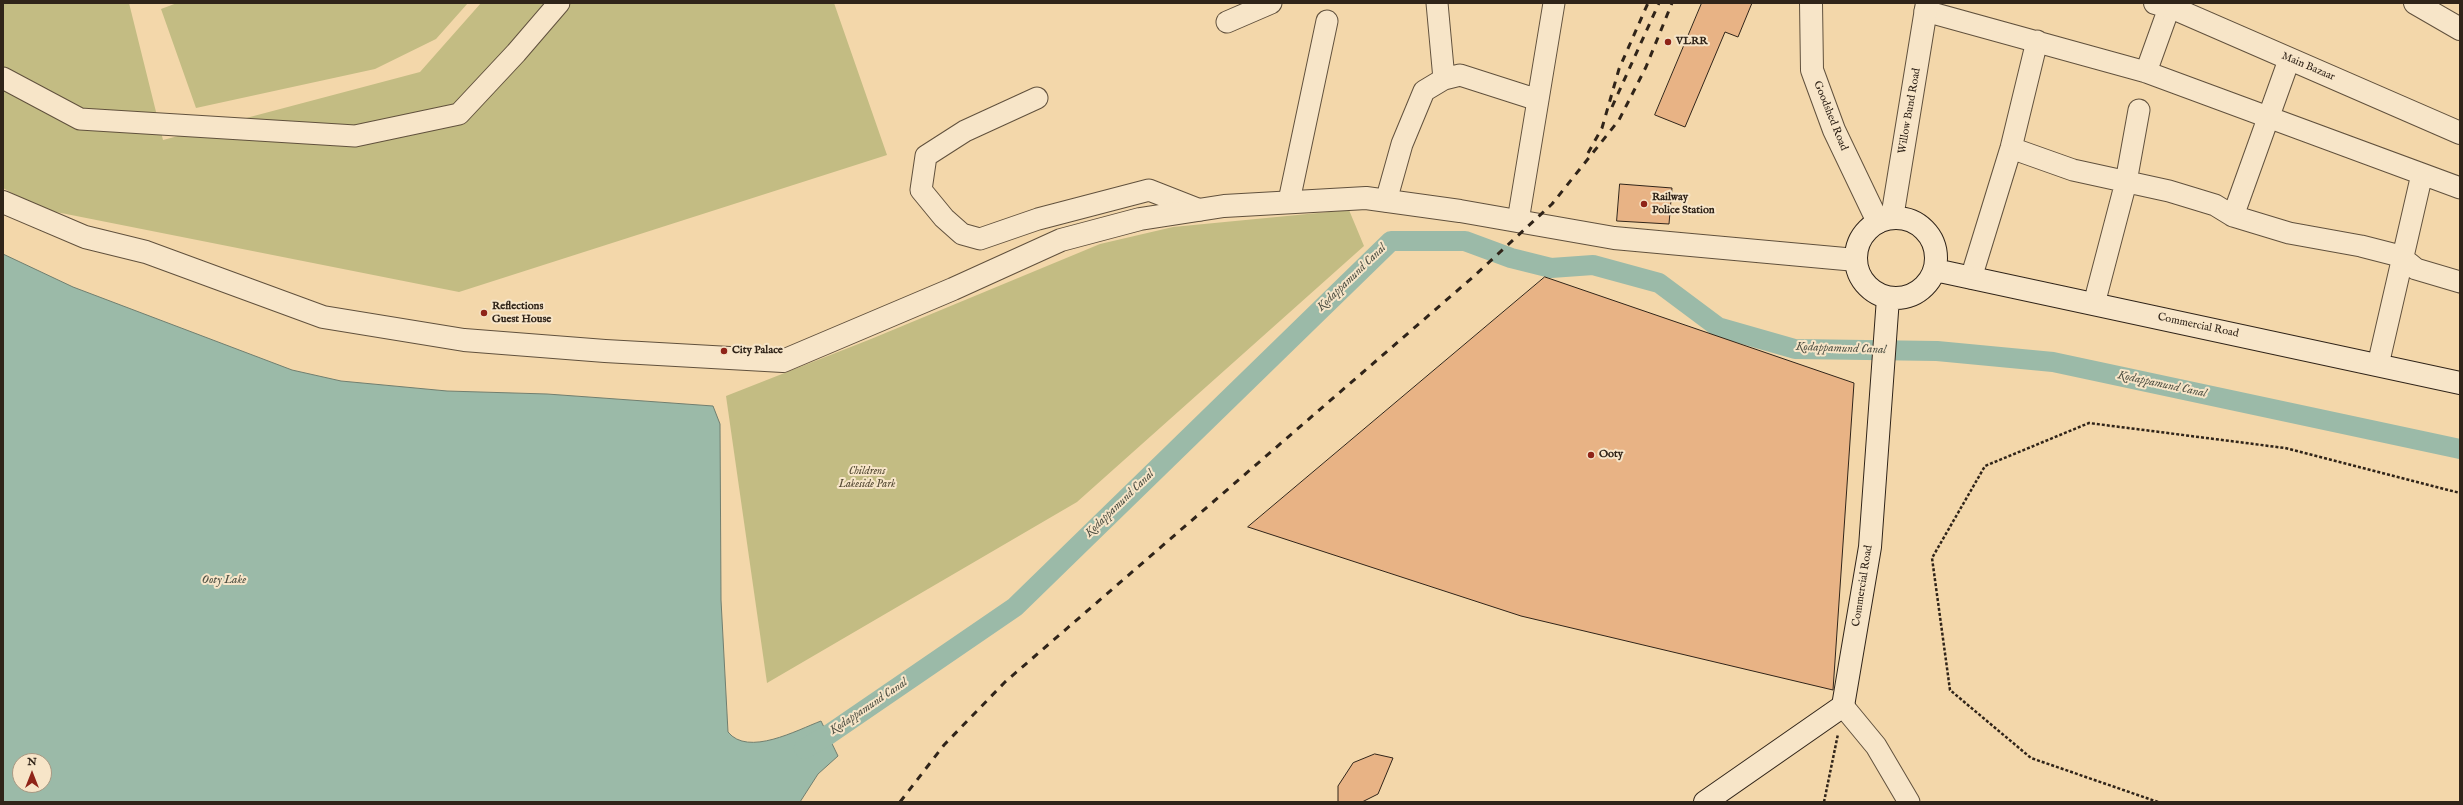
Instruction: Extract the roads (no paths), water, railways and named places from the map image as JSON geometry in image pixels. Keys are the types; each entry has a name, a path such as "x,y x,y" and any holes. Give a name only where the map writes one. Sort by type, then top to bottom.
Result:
{"street":[{"path":"3,78 80,119 355,136 459,114 559,3"},
{"path":"1227,22 1271,3"},
{"path":"1437,3 1444,79"},
{"path":"1518,221 1554,3"},
{"name":"Goodshed Road","path":"1811,3 1812,70 1834,130 1885,220"},
{"path":"2415,3 2460,29"},
{"path":"2146,72 2162,5"},
{"name":"Main Bazaar","path":"2162,5 2460,133"},
{"path":"1926,7 2146,72 2460,188"},
{"name":"Willow Bund Road","path":"1885,220 1926,7"},
{"path":"1289,202 1327,21"},
{"path":"1971,278 2011,148 2037,41"},
{"path":"2233,216 2289,60"},
{"path":"1386,200 1402,144 1424,91 1444,79 1460,75 1538,100"},
{"path":"1037,98 965,131 926,156 921,190 944,218 962,234 980,239 1038,219 1149,190 1200,210"},
{"path":"2094,304 2126,182 2139,110"},
{"path":"2011,148 2073,170 2215,205 2233,216 2289,233 2361,246 2403,258 2416,269 2460,282"},
{"path":"2378,365 2422,174"},
{"path":"3,202 85,237 146,252 323,317 464,340 605,351 783,360 953,289 1061,240 1140,219 1200,210 1289,202 1366,198 1518,221 1614,238 1856,260"},
{"path":"1905,219 1917,224 1927,233 1934,244 1936,257 1935,270 1930,281 1922,289 1900,298 1888,298 1876,293 1865,285 1859,273 1856,260 1860,239 1885,220 1905,219"},
{"name":"Commercial Road","path":"1935,270 2460,383"},
{"name":"Commercial Road","path":"1844,706 1870,547 1888,298"},
{"path":"1705,802 1844,706 1876,746 1909,802"}],"water":[{"name":"Ooty Lake","path":"3,254 73,287 292,370 341,381 447,391 547,394 713,406 720,424 721,600 728,732 737,739 748,742 760,742 786,735 821,721 838,756 818,774 800,802 3,802"}],"waterway":[{"name":"Kodappamund Canal","path":"804,749 828,735 1015,607 1391,241 1465,241 1511,258 1551,268 1593,265 1659,283 1718,327 1795,349 1937,351 2053,362 2460,449"}],"railway":[{"path":"1588,153 1602,128 1619,69 1648,3"},
{"path":"1612,107 1659,3"},
{"path":"900,802 944,745 1005,682 1473,277 1552,204 1619,120 1646,67 1672,3"}],"place":[{"name":"VLRR","path":"1668,42"},
{"name":"Railway Police Station","path":"1644,204"},
{"name":"Reflections Guest House","path":"484,313"},
{"name":"City Palace","path":"724,351"},
{"name":"Ooty","path":"1591,455"}],"park label":[{"name":"Childrens Lakeside Park","path":"867,478"}]}
